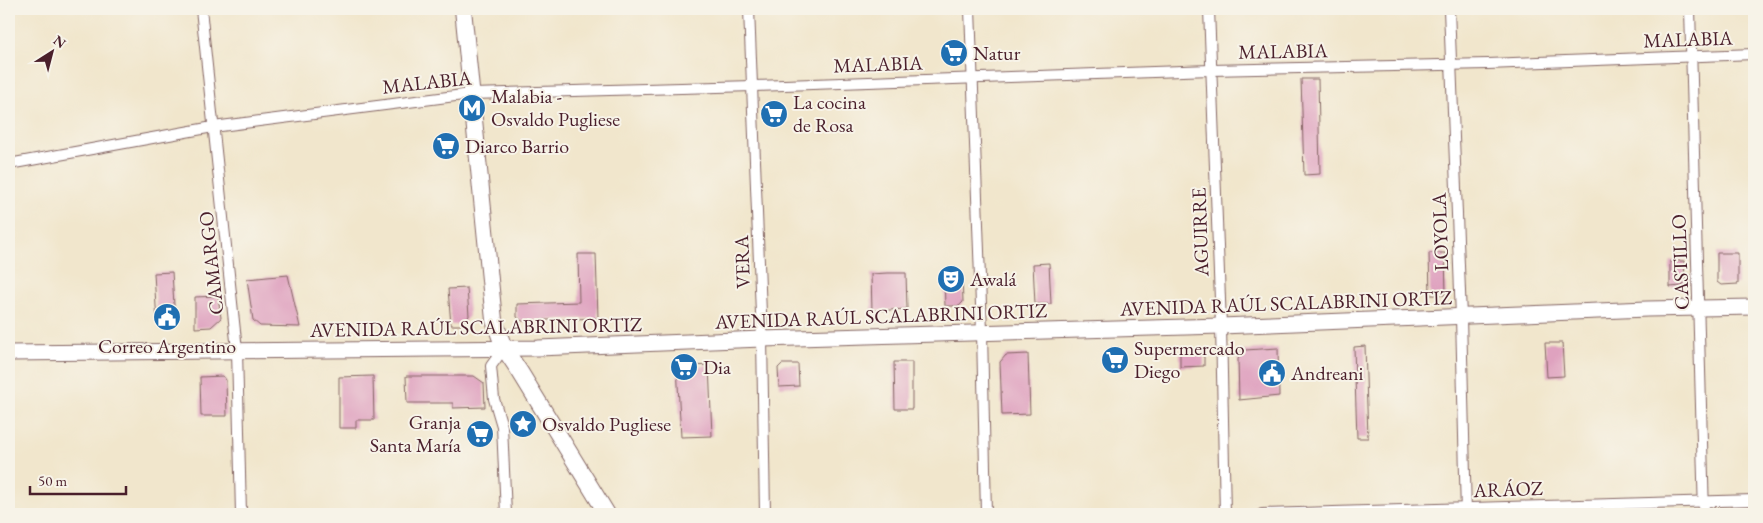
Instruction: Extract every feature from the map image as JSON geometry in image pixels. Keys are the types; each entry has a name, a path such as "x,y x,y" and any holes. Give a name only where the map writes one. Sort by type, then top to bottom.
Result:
{"main road":[{"path":"463,9 494,320 504,348 607,514"},
{"name":"AVENIDA RAÚL SCALABRINI ORTIZ","path":"9,353 504,348 1221,326 1647,309 1754,307"}],"street":[{"name":"CAMARGO","path":"201,9 238,350 240,514"},
{"name":"VERA","path":"749,9 762,339 765,514"},
{"path":"970,9 982,332 986,514"},
{"name":"AGUIRRE","path":"1209,9 1221,326 1225,514"},
{"name":"LOYOLA","path":"1449,9 1461,317 1466,511"},
{"name":"CASTILLO","path":"1690,9 1704,514"},
{"name":"MALABIA","path":"9,164 213,127 471,94 1754,54"},
{"path":"504,348 492,366 494,400 502,426 506,514"},
{"name":"ARÁOZ","path":"1262,514 1466,511 1754,500"}],"building":[{"path":"1301,79 1318,79 1320,174 1304,175"},
{"path":"1429,253 1445,253 1446,295 1430,295"},
{"path":"1717,253 1738,253 1738,284 1721,285 1717,282"},
{"path":"578,254 596,254 598,318 522,321 517,317 517,304 579,302"},
{"path":"1670,261 1684,261 1685,282 1682,286 1670,287"},
{"path":"1049,263 1051,304 1035,304 1033,264"},
{"path":"172,272 175,322 157,323 154,273"},
{"path":"906,273 907,309 872,311 871,274"},
{"path":"288,275 300,327 260,326 253,320 247,279"},
{"path":"962,275 963,302 959,306 945,306 944,276"},
{"path":"467,288 469,316 461,325 451,325 448,289"},
{"path":"218,296 221,318 211,327 195,328 195,297"},
{"path":"1545,343 1562,343 1564,376 1547,377"},
{"path":"1365,346 1368,438 1357,438 1354,347"},
{"path":"1278,348 1279,396 1239,400 1238,359 1245,350"},
{"path":"1193,349 1204,357 1204,366 1180,367 1180,352"},
{"path":"1028,354 1030,414 1002,415 1000,362 1006,355"},
{"path":"894,362 912,362 912,409 895,409"},
{"path":"782,364 798,364 799,386 779,387 778,368"},
{"path":"709,365 712,436 681,437 677,367"},
{"path":"223,376 226,380 227,416 201,416 200,377"},
{"path":"373,376 374,420 356,420 356,428 339,428 339,377"},
{"path":"406,376 474,376 484,383 485,407 453,408 453,403 407,403"}],"place":[{"name":"Natur","path":"954,53"},
{"name":"Malabia - Osvaldo Pugliese","path":"472,108"},
{"name":"La cocina de Rosa","path":"774,114"},
{"name":"Diarco Barrio","path":"446,146"},
{"name":"Awalá","path":"951,279"},
{"name":"Correo Argentino","path":"167,317"},
{"name":"Supermercado Diego","path":"1115,360"},
{"name":"Dia","path":"684,367"},
{"name":"Andreani","path":"1272,373"},
{"name":"Osvaldo Pugliese","path":"523,424"},
{"name":"Granja Santa María","path":"480,434"}]}
